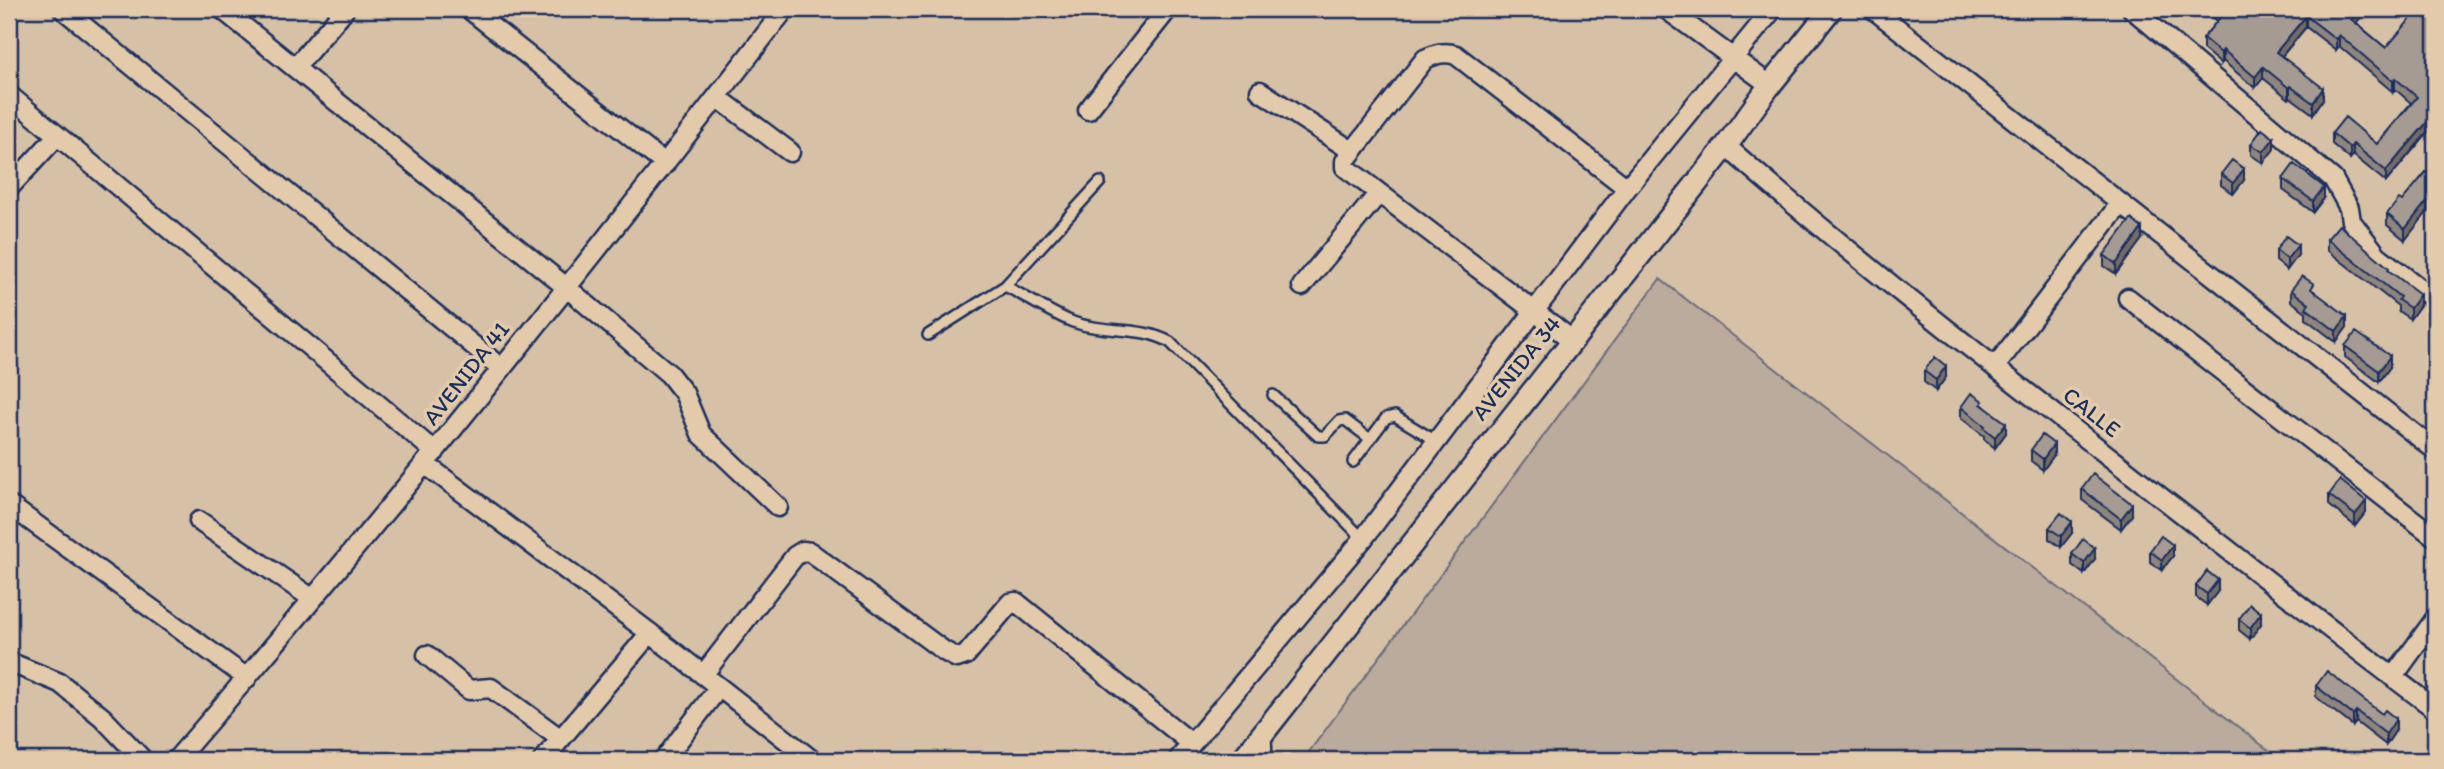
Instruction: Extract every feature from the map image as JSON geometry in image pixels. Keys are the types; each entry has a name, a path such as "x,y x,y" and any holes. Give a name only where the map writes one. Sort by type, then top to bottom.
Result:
{"street":[{"path":"63,9 501,368"},
{"path":"222,9 566,287 669,374 684,393 701,434 778,508"},
{"path":"295,68 345,9"},
{"path":"469,9 665,164"},
{"name":"AVENIDA 41","path":"176,760 430,458 785,9"},
{"path":"1088,110 1168,9"},
{"path":"1666,9 1770,85"},
{"path":"1178,760 1363,539 1627,188 1773,9"},
{"name":"AVENIDA 34","path":"1242,760 1831,9"},
{"path":"1873,9 2429,445 2435,428"},
{"path":"2132,9 2333,179 2349,208 2351,221 2370,247 2435,300"},
{"path":"1573,340 1345,167 1345,161 1425,60 1441,52 1456,55 1627,188"},
{"path":"1260,92 1352,151"},
{"path":"9,95 430,458 812,760"},
{"path":"717,97 790,152"},
{"path":"9,188 57,136"},
{"name":"CALLE","path":"1726,146 1820,228 1995,367 2435,709"},
{"path":"1302,286 1379,193"},
{"path":"1995,367 2120,204"},
{"path":"2128,298 2435,537"},
{"path":"9,505 247,678"},
{"path":"199,521 313,599"},
{"path":"703,675 794,556 803,551 810,552 957,658 966,655 1010,603 1016,602 1191,743"},
{"path":"2393,677 2435,619"},
{"path":"543,760 650,633"},
{"path":"427,655 469,690 491,688 561,739"},
{"path":"9,662 60,684 102,717 143,760"},
{"path":"664,760 719,687"}],"lane":[{"path":"928,335 1005,286 1100,182"},
{"path":"1005,286 1073,321 1093,327 1153,333 1170,342 1363,539"},
{"path":"1273,395 1318,436 1325,436 1339,421 1345,419 1370,439"},
{"path":"1353,462 1386,418 1395,416 1436,441"},
{"path":"1266,730 1267,760"}],"shaded area":[{"path":"1660,279 2281,760 1303,760"}],"building":[{"path":"2216,9 2359,9 2351,19 2386,48 2419,9 2435,11 2435,113 2386,171 2353,144 2350,148 2332,133 2345,117 2377,144 2417,97 2395,78 2393,81 2339,35 2336,39 2306,16 2276,52 2323,88 2313,103 2263,67 2255,77 2223,50 2221,53 2203,38 2222,15"},
{"path":"2262,129 2274,138 2263,152 2251,144"},
{"path":"2232,160 2244,169 2233,183 2221,174"},
{"path":"2294,164 2324,187 2313,201 2283,179"},
{"path":"2426,172 2435,179 2435,206 2428,200 2405,229 2387,214 2399,199 2402,201"},
{"path":"2131,219 2142,228 2116,264 2104,255"},
{"path":"2339,225 2389,268 2388,270 2420,294 2410,308 2327,239"},
{"path":"2286,236 2298,245 2287,259 2276,250"},
{"path":"2302,276 2314,284 2311,289 2347,316 2336,331 2306,308 2309,304 2291,290"},
{"path":"2356,332 2390,356 2379,371 2345,346"},
{"path":"1935,357 1946,366 1936,380 1924,371"},
{"path":"1971,393 2006,423 1995,437 1961,407"},
{"path":"2042,435 2054,444 2043,459 2031,450"},
{"path":"2093,474 2132,504 2121,519 2082,489"},
{"path":"2340,480 2366,501 2355,515 2329,495"},
{"path":"2061,513 2072,522 2061,536 2049,528"},
{"path":"2161,536 2173,545 2162,560 2150,551"},
{"path":"2083,539 2095,548 2084,563 2072,554"},
{"path":"2207,571 2218,580 2207,594 2196,586"},
{"path":"2250,604 2261,613 2250,628 2239,619"},
{"path":"2327,671 2382,714 2385,710 2396,719 2386,734 2356,711 2353,715 2316,686"}]}
